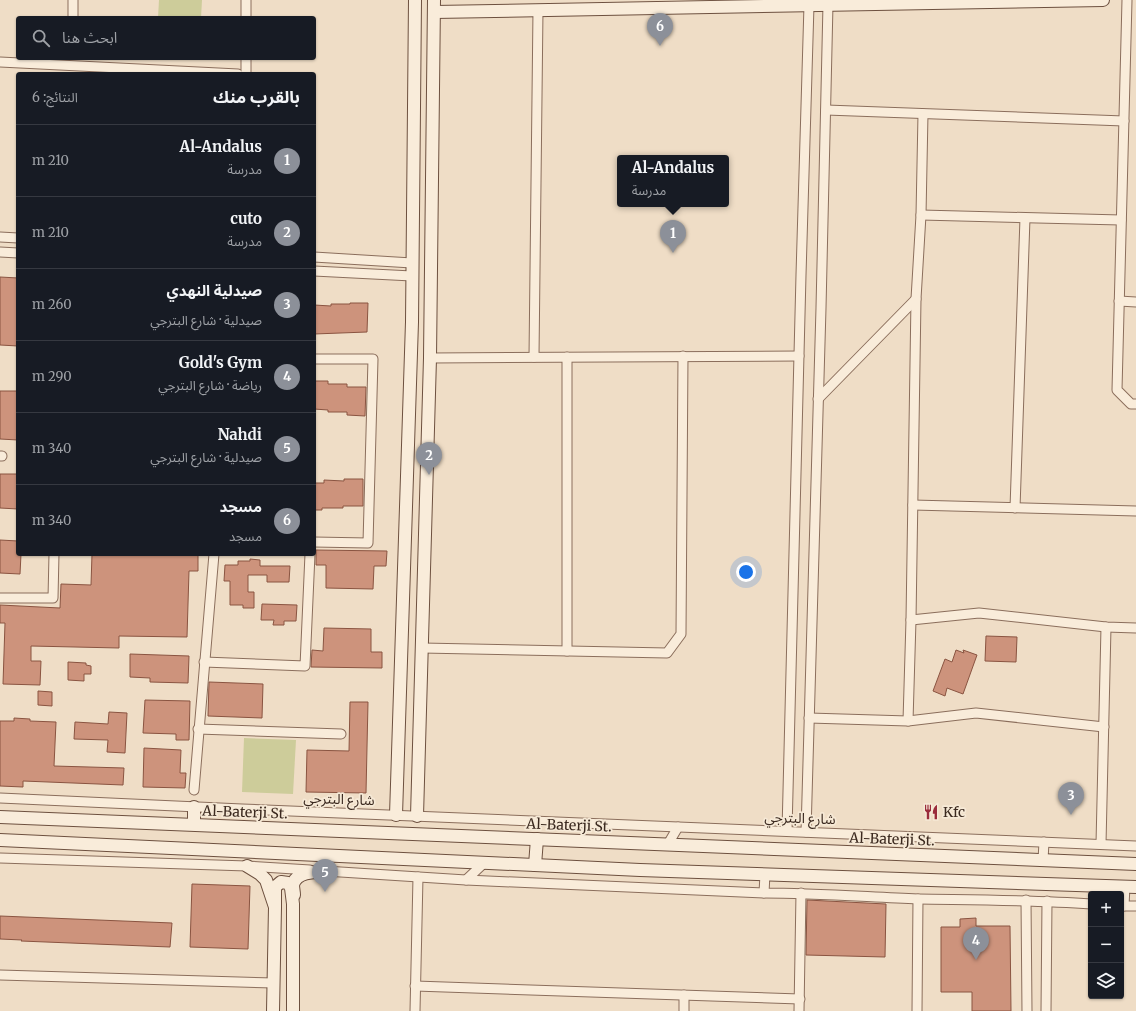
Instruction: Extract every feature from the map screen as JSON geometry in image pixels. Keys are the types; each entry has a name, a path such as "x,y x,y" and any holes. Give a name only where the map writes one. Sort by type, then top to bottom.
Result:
{"street":[{"path":"73,16 74,0"},
{"path":"246,0 246,16"},
{"path":"396,815 412,322 415,0"},
{"path":"417,816 430,358 434,0"},
{"path":"434,12 958,1 1103,0"},
{"path":"1127,0 1117,390 1131,404 1136,404"},
{"path":"806,832 828,4"},
{"path":"787,831 798,356 809,5"},
{"path":"534,357 538,10"},
{"path":"246,60 246,72"},
{"path":"0,62 72,62 210,72"},
{"path":"826,110 1124,120"},
{"path":"908,721 916,299 921,215 923,114"},
{"path":"921,215 1121,220"},
{"path":"1015,508 1025,218"},
{"path":"0,237 16,238"},
{"path":"0,252 16,253"},
{"path":"316,256 431,264"},
{"path":"316,271 412,276"},
{"path":"818,399 916,299"},
{"path":"1119,301 1136,302"},
{"path":"422,648 667,653 681,634 683,356"},
{"path":"430,358 798,356"},
{"path":"567,357 567,651"},
{"path":"316,359 373,359 368,543 316,542"},
{"path":"913,505 1136,511"},
{"path":"0,598 53,598 54,556"},
{"path":"194,790 198,728 214,556"},
{"path":"204,662 305,666 310,556"},
{"path":"911,620 979,613 1106,627 1136,628"},
{"path":"1101,844 1106,627"},
{"path":"809,718 908,721 976,713 1104,727"},
{"path":"198,728 341,734"},
{"name":"شارع البترجي","path":"0,798 1136,846"},
{"path":"194,806 194,824"},
{"name":"Al-Baterji St.","path":"0,817 1136,864"},
{"path":"668,844 678,826"},
{"path":"536,865 537,839"},
{"path":"0,840 536,865 1131,886 1124,902"},
{"path":"1043,860 1044,842"},
{"path":"114,846 114,862"},
{"path":"0,858 247,866 466,880 764,893 801,893 918,899 1026,900 1088,904"},
{"path":"466,880 484,862"},
{"path":"247,866 260,874 266,880 274,907"},
{"path":"293,1011 293,885 299,876 307,873 330,872"},
{"path":"764,874 764,893"},
{"path":"415,1011 418,877"},
{"path":"273,1011 275,887 281,882 288,883 291,888 293,904"},
{"path":"799,1011 801,893"},
{"path":"918,899 918,1011"},
{"path":"1026,900 1027,1011"},
{"path":"1046,1011 1047,901"},
{"path":"1124,906 1136,906"},
{"path":"0,975 274,983"},
{"path":"415,986 800,999"},
{"path":"684,995 684,1011"}],"shaded area":[{"path":"159,0 202,0 201,16 158,16"},
{"path":"244,738 296,740 293,794 242,792"}],"building":[{"path":"0,277 16,278 16,346 0,345"},
{"path":"368,303 367,332 316,334 316,305 331,306 331,304"},
{"path":"316,381 328,381 328,384 347,384 347,387 366,387 365,416 347,415 347,412 328,412 328,410 316,409"},
{"path":"0,391 16,391 16,440 0,439"},
{"path":"0,474 16,474 16,509 0,508"},
{"path":"344,479 363,479 363,506 343,506 343,508 322,508 322,510 316,510 316,483 324,483 324,480 344,481"},
{"path":"0,540 16,541 16,556 21,556 20,574 0,573"},
{"path":"316,550 387,551 386,566 374,566 373,589 326,588 326,565 316,565"},
{"path":"92,556 198,556 198,571 189,571 187,637 119,636 119,648 31,646 31,661 41,661 40,685 3,684 5,623 0,623 0,605 60,608 61,584 91,585"},
{"path":"250,559 260,560 260,566 290,566 289,582 267,582 267,575 248,575 248,592 254,592 254,608 243,608 243,605 230,605 230,581 224,581 225,565 238,565 238,561 250,561"},
{"path":"262,604 297,605 296,621 284,621 284,625 273,625 274,620 261,620"},
{"path":"324,628 371,629 371,652 382,652 382,668 311,667 312,650 323,651"},
{"path":"986,636 1017,637 1016,662 985,661"},
{"path":"956,650 964,653 963,650 977,655 963,694 947,688 945,696 933,691 945,659 952,662"},
{"path":"130,654 189,656 188,683 150,682 150,678 130,677"},
{"path":"68,662 86,663 86,665 91,666 91,674 84,674 84,681 68,680"},
{"path":"209,682 263,684 262,718 208,716"},
{"path":"38,691 52,692 52,706 38,705"},
{"path":"145,700 190,701 189,740 176,740 176,734 143,733"},
{"path":"350,702 368,702 366,793 306,792 307,750 349,751"},
{"path":"109,712 127,713 125,753 107,752 108,740 74,739 75,722 108,724"},
{"path":"14,718 30,719 30,721 56,722 54,766 124,768 123,785 23,781 23,787 0,786 0,721 14,721"},
{"path":"144,748 181,750 180,773 186,773 185,788 143,787"},
{"path":"192,884 250,886 248,949 190,947"},
{"path":"807,900 886,904 885,957 806,955"},
{"path":"0,916 172,923 170,947 0,939"},
{"path":"976,918 976,926 1010,926 1011,1011 972,1011 972,992 941,992 941,927 960,927 960,919"}],"place":[{"name":"مسجد","path":"660,46"},
{"name":"Al-Andalus","path":"673,253"},
{"name":"cuto","path":"429,475"},
{"name":"Kfc","path":"931,812"},
{"name":"صيدلية النهدي","path":"1071,815"},
{"name":"Nahdi","path":"325,892"},
{"name":"Gold's Gym","path":"976,960"}]}
